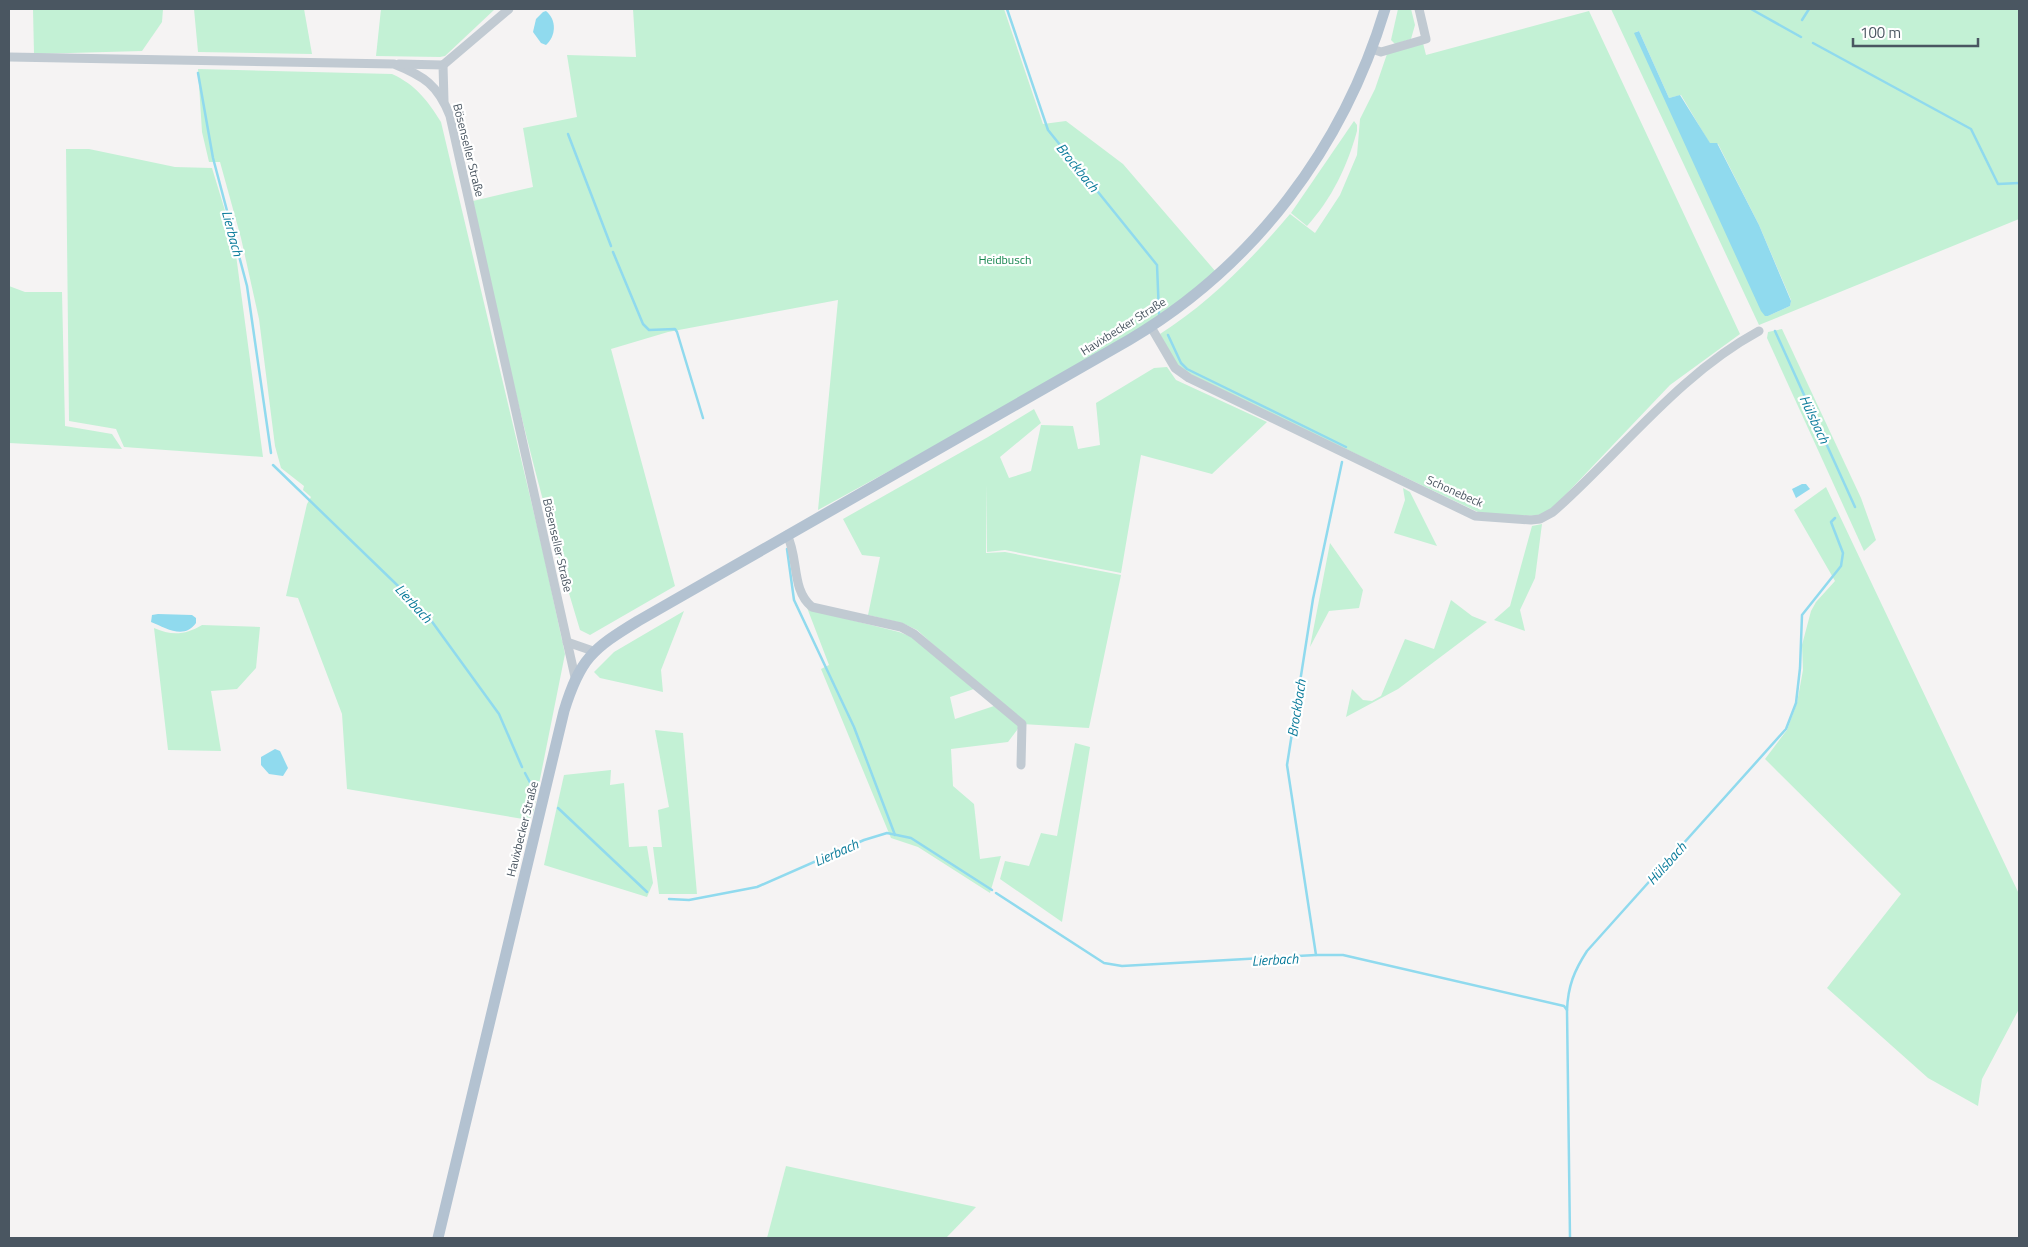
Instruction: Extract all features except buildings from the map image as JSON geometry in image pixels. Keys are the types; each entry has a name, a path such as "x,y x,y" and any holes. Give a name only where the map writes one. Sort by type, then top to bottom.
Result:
{"main road":[{"name":"Havixbecker Straße","path":"438,1238 562,721 575,677 593,651 638,621 1151,327 1219,274 1278,213 1328,142 1353,95 1372,49 1385,9"}],"street":[{"path":"394,64 443,66 508,9"},
{"path":"1372,49 1381,52 1426,39 1420,9"},
{"name":"Bösenseller Straße","path":"9,57 394,64 424,78 444,102 457,148 575,677"},
{"path":"443,66 444,102"},
{"name":"Schonebeck","path":"1151,327 1175,368 1189,378 1475,516 1531,520 1540,519 1553,512 1678,391 1728,350 1759,331"},
{"path":"787,535 794,550 803,600 812,607 901,627 914,634 1022,724 1021,765"},
{"path":"567,642 593,651"}],"green space":[{"path":"33,9 163,9 162,22 142,51 34,54"},
{"path":"194,9 304,9 312,54 198,52"},
{"path":"381,9 495,9 445,56 440,57 376,56"},
{"name":"Heidbusch","path":"633,9 1004,9 1043,124 1066,121 1123,164 1216,272 1149,324 984,419 818,510 838,300 668,332 611,349 675,586 590,635 580,630 549,524 496,309 473,201 533,187 523,128 577,117 567,55 636,57"},
{"path":"1398,9 1411,9 1415,25 1411,39 1395,44 1391,40"},
{"path":"1611,9 2019,9 2019,219 1759,325","holes":["1639,31 1669,98 1681,95 1710,144 1718,144 1759,225 1791,300 1790,306 1768,316 1636,32"]},
{"path":"1589,11 1740,334 1670,385 1552,509 1539,516 1482,514 1185,372 1177,366 1160,334 1213,294 1261,247 1290,214 1315,233 1340,195 1357,155 1360,119 1375,89 1387,54 1423,43 1426,55"},
{"path":"198,69 392,74 414,88 441,122 542,547 565,654 533,814 529,820 347,789 342,714 298,598 286,596 307,504 311,497 303,490 304,486 281,468 275,446 259,319 241,238 220,162 209,162 202,132"},
{"path":"1354,121 1357,125 1357,131 1338,182 1307,226 1291,213"},
{"path":"66,149 89,149 175,167 212,168 234,240 263,457 124,447 116,429 69,421"},
{"path":"9,286 25,292 62,292 65,426 112,434 122,449 9,443"},
{"path":"1782,329 1861,498 1876,540 1864,551 1767,338 1768,332"},
{"path":"1167,367 1176,380 1267,422 1212,474 1141,455 1121,573 1005,550 987,552 987,484 986,553 1005,552 1121,575 1089,728 1022,724 917,630 902,623 868,615 880,557 862,555 843,519 1034,409 1041,423 1000,457 1009,478 1031,471 1041,425 1073,426 1078,449 1100,445 1096,403 1154,368"},
{"path":"1826,487 2019,894 2019,1009 1982,1079 1978,1106 1928,1078 1827,988 1901,894 1765,759 1787,730 1797,703 1803,670 1802,645 1811,611 1816,602 1835,581 1794,510"},
{"path":"1403,488 1410,492 1437,546 1394,533 1405,500"},
{"path":"1542,524 1535,578 1520,610 1525,631 1494,620 1510,606 1532,526"},
{"path":"1330,543 1363,590 1359,608 1329,611 1310,647"},
{"path":"1451,600 1472,616 1487,622 1398,689 1346,717 1352,689 1363,700 1372,701 1381,696 1405,639 1434,649"},
{"path":"806,605 811,610 912,637 974,689 950,697 955,719 994,706 1020,726 1008,742 951,749 953,786 974,804 980,859 1001,856 990,893 918,847 891,838 821,669 829,665"},
{"path":"684,611 661,670 663,692 600,678 594,672 614,652"},
{"path":"202,625 260,627 256,668 237,689 211,691 221,751 168,750 154,628 178,633 190,631"},
{"path":"655,730 683,733 697,894 659,894 653,847 662,847 658,810 669,807"},
{"path":"1075,743 1090,747 1062,922 1000,879 1005,861 1029,866 1041,833 1057,836"},
{"path":"611,770 610,785 624,783 629,847 647,846 653,883 647,897 544,865 564,775"},
{"path":"786,1166 976,1207 946,1238 767,1238"}],"water":[{"path":"546,11 552,19 554,28 552,37 546,45 541,43 533,32 536,19"},
{"path":"1639,31 1669,98 1680,95 1710,143 1717,143 1759,225 1791,301 1790,306 1768,316 1765,316 1761,311 1634,33"},
{"path":"1806,484 1810,489 1796,498 1792,489"},
{"path":"152,615 192,615 196,618 196,623 186,631 175,631 151,622"},
{"path":"275,749 280,751 288,768 283,776 269,774 261,765 261,757"}],"waterway":[{"name":"Brockbach","path":"1007,9 1048,130 1157,265 1159,314"},
{"path":"1751,9 1801,37"},
{"path":"1802,20 1809,9"},
{"path":"1813,43 1971,129 1998,184 2019,183"},
{"name":"Lierbach","path":"198,73 213,158 247,286 271,453"},
{"path":"568,134 611,246"},
{"path":"613,252 643,324 649,330 675,329 677,332 703,418"},
{"name":"Hülsbach","path":"1775,331 1855,507"},
{"name":"Brockbach","path":"1168,335 1181,363 1187,369 1346,447"},
{"name":"Brockbach","path":"1316,955 1287,765 1313,599 1342,462"},
{"name":"Lierbach","path":"273,465 425,612 499,714 522,767"},
{"name":"Hülsbach","path":"1570,1238 1567,1010 1573,979 1587,951 1786,729 1796,703 1800,668 1802,615 1841,566 1843,553 1831,522 1835,518"},
{"path":"787,549 794,600 854,727 895,835"},
{"name":"Lierbach","path":"525,773 535,792"},
{"name":"Lierbach","path":"558,808 647,892"},
{"name":"Lierbach","path":"669,899 689,900 757,887 864,840 887,833 911,838 992,890"},
{"name":"Lierbach","path":"996,893 1104,963 1122,966 1343,955 1564,1006 1567,1010"}]}
